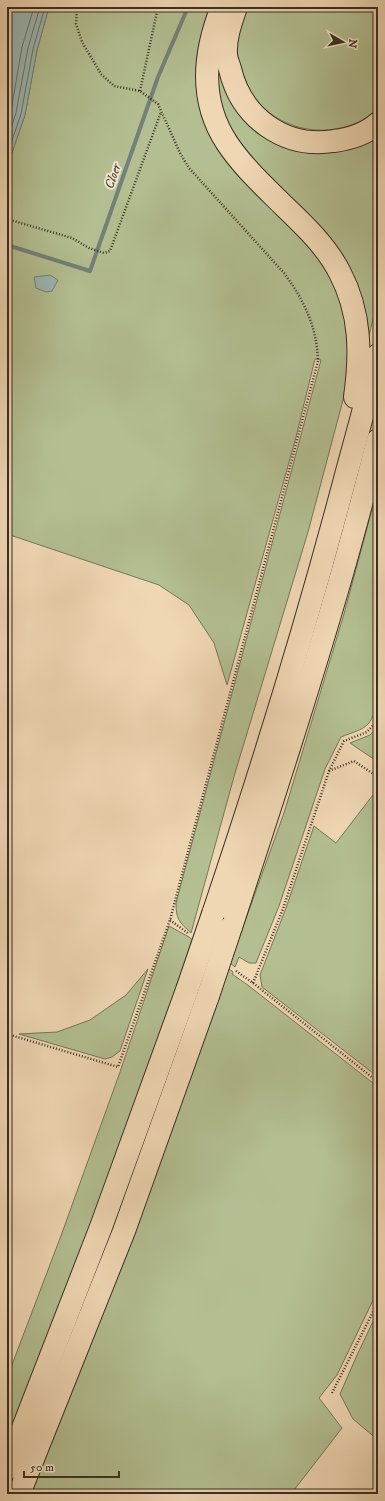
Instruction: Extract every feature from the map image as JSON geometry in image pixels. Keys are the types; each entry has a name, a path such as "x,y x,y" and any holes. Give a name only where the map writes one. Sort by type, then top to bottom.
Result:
{"highway":[{"path":"222,7 214,26 207,58 207,87 213,115 227,143 250,173 305,226 326,251 340,273 352,300 358,332 359,367 354,405 354,447"},
{"path":"236,7 229,25 226,55 233,83 247,108 266,126 295,140 321,143 350,138 378,123"},
{"path":"7,1469 101,1227 187,990 246,819 326,549 378,355"},
{"path":"20,1494 124,1231 208,996 265,826 299,716 341,576 378,440"}],"path":[{"path":"7,1034 118,1067 170,920 208,769 318,361 315,333 307,310 296,290 284,273 189,168 180,153 158,104 140,91 114,86 101,74 82,42 76,24 77,7"},
{"path":"140,91 158,7"},
{"path":"7,219 72,238 89,248 104,253 110,251 161,111"},
{"path":"252,983 283,909 329,771 344,741 367,732 378,720"},
{"path":"329,771 354,761 378,777"},
{"path":"170,920 190,935"},
{"path":"236,971 378,1082"},
{"path":"332,1393 378,1302"}],"green space":[{"path":"49,7 213,7 206,24 197,56 197,89 204,122 219,151 246,184 296,232 317,257 331,278 341,305 348,331 348,374 343,400 308,532 235,773 191,933 179,920 176,903 321,360 315,359 296,437 227,685 214,643 189,605 159,585 7,534 7,167 25,115 37,50"},
{"path":"245,7 378,7 378,109 361,121 343,128 323,130 304,128 286,122 269,113 255,99 240,71 237,56 237,42"},
{"path":"222,55 289,142 378,130 378,299 366,348 356,300 232,142 212,87"},
{"path":"378,487 378,701 370,722 366,726 341,737 325,769 279,906 256,963 249,963 239,957 235,967 230,963 284,813 344,614"},
{"path":"378,726 378,762 350,743 370,735"},
{"path":"376,791 378,793 378,1077 262,987 260,975 286,908 314,826 336,843"},
{"path":"169,926 189,937 233,972 232,974 378,1087 378,1290 337,1375 319,1398 342,1428 291,1494 7,1494 7,1378 62,1233 120,1072"},
{"path":"148,969 120,1051 112,1057 105,1059 19,1034 57,1032 90,1020 126,995"},
{"path":"378,1311 378,1440 353,1419 340,1394"}],"water":[{"path":"7,7 49,7 37,50 25,115 7,167"},
{"path":"50,275 58,280 52,291 46,292 36,288 34,277"}],"waterway":[{"name":"Cloer","path":"7,245 90,271 158,77 188,7"}]}
